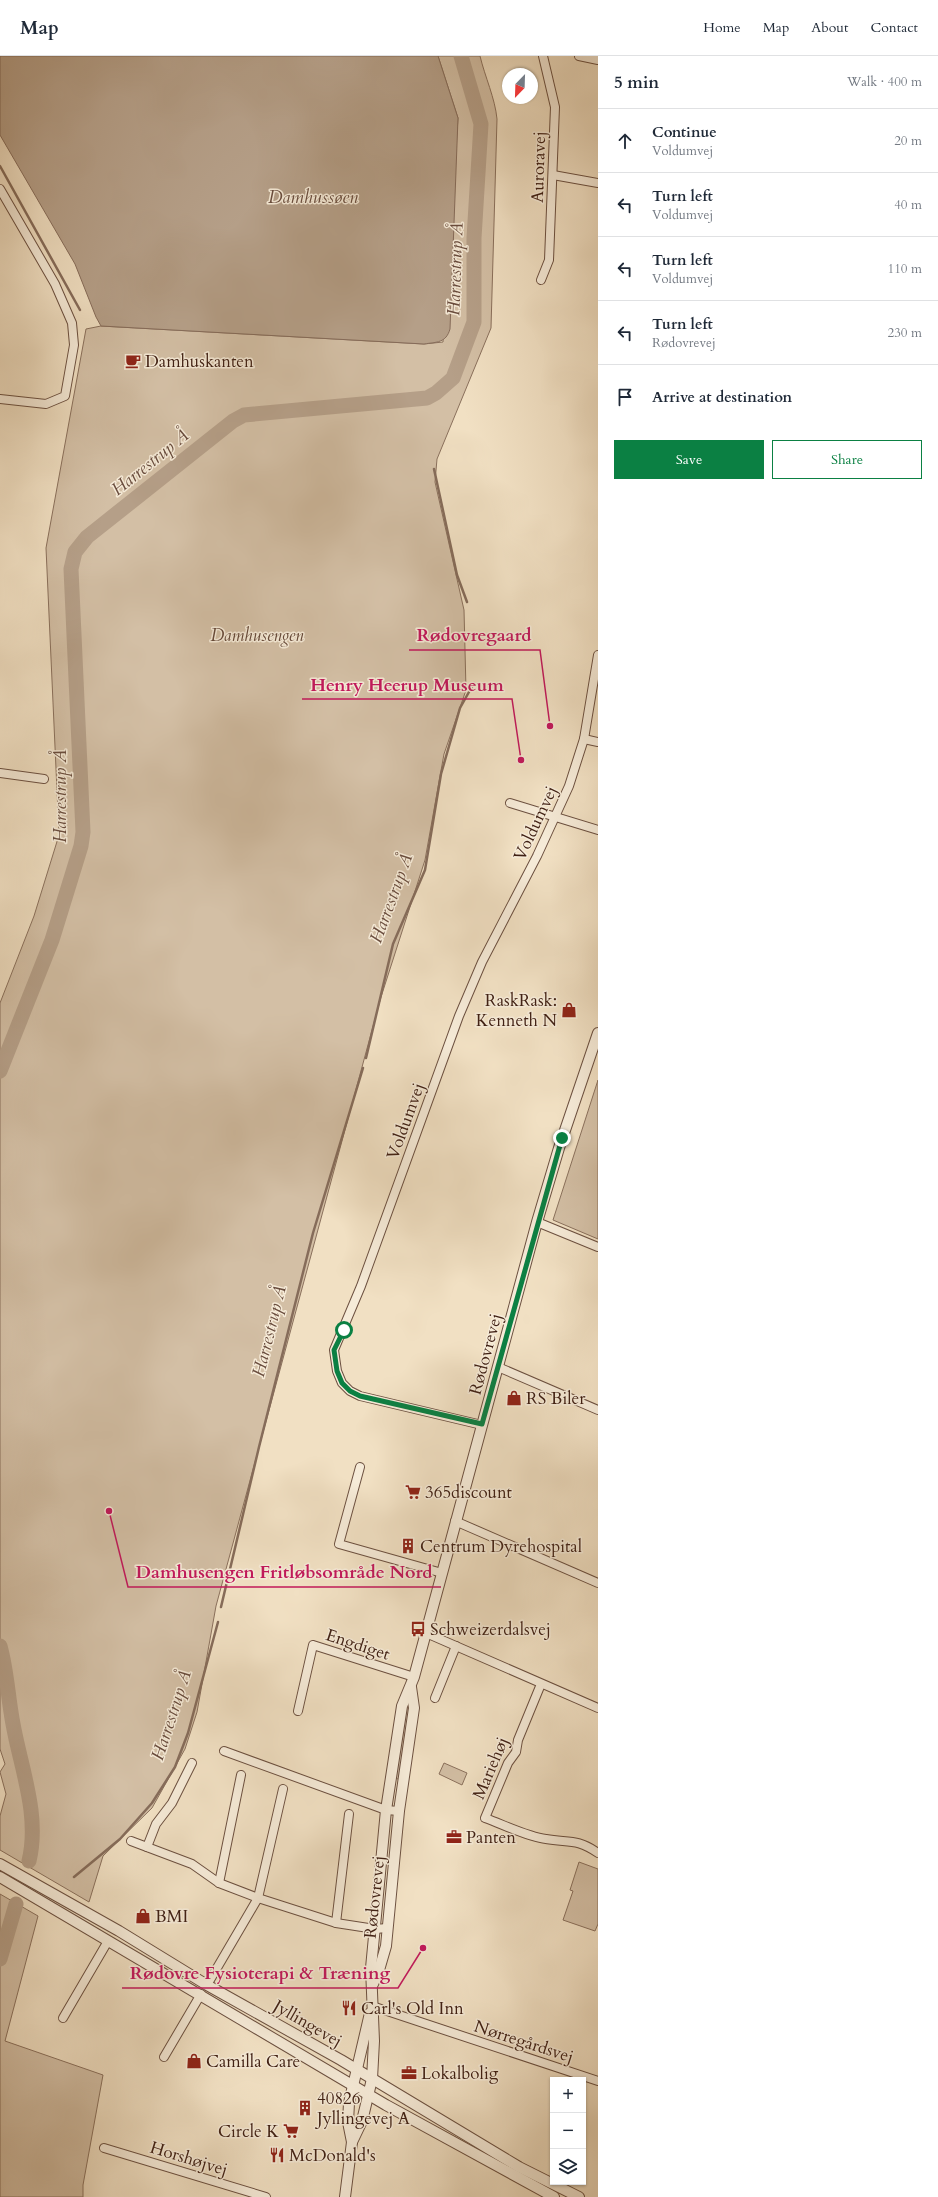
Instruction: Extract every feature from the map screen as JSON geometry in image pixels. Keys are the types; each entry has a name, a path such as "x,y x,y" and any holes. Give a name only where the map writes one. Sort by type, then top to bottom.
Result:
{"street":[{"name":"Auroravej","path":"541,280 549,260 555,107 543,56"},
{"path":"579,56 598,60"},
{"path":"553,175 598,182"},
{"path":"0,189 55,284 72,323 74,345 65,396 46,404 0,399"},
{"name":"Voldumvej","path":"482,1424 360,1396 350,1391 342,1383 337,1371 334,1350 361,1286 459,1016 482,962 556,816 578,760 584,739 598,655"},
{"path":"584,739 598,742"},
{"path":"0,773 44,779"},
{"path":"510,803 598,830"},
{"name":"Rødovrevej","path":"352,2142 362,2121 372,2079 374,2041 372,2006 373,1984 371,1968 386,1810 402,1706 413,1682 455,1521 537,1222 559,1148 598,1033"},
{"path":"537,1222 598,1247"},
{"path":"498,1367 598,1410"},
{"path":"360,1467 339,1544 442,1573"},
{"path":"455,1521 598,1583"},
{"path":"426,1633 598,1708"},
{"name":"Engdiget","path":"298,1711 313,1645 413,1682"},
{"path":"435,1698 456,1646"},
{"name":"Rødovrevej","path":"373,1984 380,1970 384,1952 399,1811 414,1708 413,1682"},
{"name":"Mariehøj","path":"541,1684 518,1740 516,1752 508,1763 485,1818 545,1839 574,1841 590,1847 598,1853"},
{"path":"224,1752 386,1810 399,1811"},
{"path":"146,1846 156,1824 172,1803 192,1763"},
{"path":"219,1884 241,1774"},
{"path":"207,1985 258,1898 283,1789"},
{"path":"336,1923 349,1814"},
{"path":"131,1840 192,1864 219,1884 258,1898 336,1923 375,1929 387,1928"},
{"name":"Jyllingevej","path":"0,1864 119,1931 207,1985 356,2069 519,2167 579,2197"},
{"name":"Jyllingevej","path":"0,1877 201,1994 368,2094 554,2197"},
{"path":"63,2018 108,1941"},
{"path":"164,2057 201,1994"},
{"name":"Rødovrevej","path":"346,2197 352,2142 348,2122 353,2085 372,2006"},
{"name":"Nørregårdsvej","path":"372,2006 598,2081"},
{"name":"Horshøjvej","path":"104,2148 266,2197"}],"green space":[{"name":"Damhusengen","path":"438,56 480,56 494,103 497,119 491,328 437,459 435,482 464,610 466,690 444,754 425,860 381,997 216,1606 197,1712 185,1749 152,1808 103,1856 89,1902 0,1850 0,1816 6,1794 0,1772 5,1764 0,1749 0,1003 34,916 59,835 46,548 86,329 101,326 424,344 443,342 458,118"},
{"path":"598,1080 598,1239 553,1220"},
{"path":"411,1698 400,1781 393,1775 403,1712"},
{"path":"444,1763 467,1773 462,1785 439,1774"},
{"path":"579,1862 598,1869 598,1924 595,1931 563,1920 573,1891 570,1890"},
{"path":"0,1894 38,1916 5,2041 103,2075 83,2185 83,2197 0,2197"}],"water":[{"name":"Damhussøen","path":"0,56 438,56 458,118 450,329 448,334 440,341 424,344 101,326 75,264 0,135"}],"waterway":[{"name":"Harrestrup Å","path":"0,1071 52,940 81,846 83,832 71,569 75,552 87,537 233,421 244,415 427,398 436,393 453,378 474,322 474,238 481,124 461,56"},
{"path":"0,166 80,310"},
{"name":"Harrestrup Å","path":"434,469 457,575 467,602"},
{"name":"Harrestrup Å","path":"366,1058 393,944 425,870 441,774 460,708 474,683"},
{"name":"Harrestrup Å","path":"221,1607 259,1447 313,1233 363,1068"},
{"name":"Harrestrup Å","path":"74,1877 120,1839 152,1803 175,1767 188,1733 218,1622"},
{"name":"Harrestrup Å","path":"0,1646 16,1741 31,1809 32,1844 29,1861"},
{"name":"Harrestrup Å","path":"0,1959 16,1904"}],"place":[{"name":"Damhuskanten","path":"133,361"},
{"name":"Rødovregaard","path":"550,726"},
{"name":"Henry Heerup Museum","path":"521,760"},
{"name":"RaskRask: Kenneth N","path":"569,1010"},
{"name":"RS Biler","path":"514,1398"},
{"name":"365discount","path":"413,1492"},
{"name":"Damhusengen Fritløbsområde Nord","path":"109,1511"},
{"name":"Centrum Dyrehospital","path":"408,1546"},
{"name":"Schweizerdalsvej","path":"418,1629"},
{"name":"Panten","path":"454,1837"},
{"name":"BMI","path":"143,1916"},
{"name":"Rødovre Fysioterapi & Træning","path":"423,1948"},
{"name":"Carl's Old Inn","path":"349,2008"},
{"name":"Camilla Care","path":"194,2061"},
{"name":"Lokalbolig","path":"409,2073"},
{"name":"40826 Jyllingevej A","path":"305,2108"},
{"name":"Circle K","path":"291,2131"},
{"name":"McDonald's","path":"277,2155"}],"route":[{"path":"344,1330 334,1350 337,1371 342,1383 350,1391 360,1396 482,1424 537,1222 562,1138"}]}
